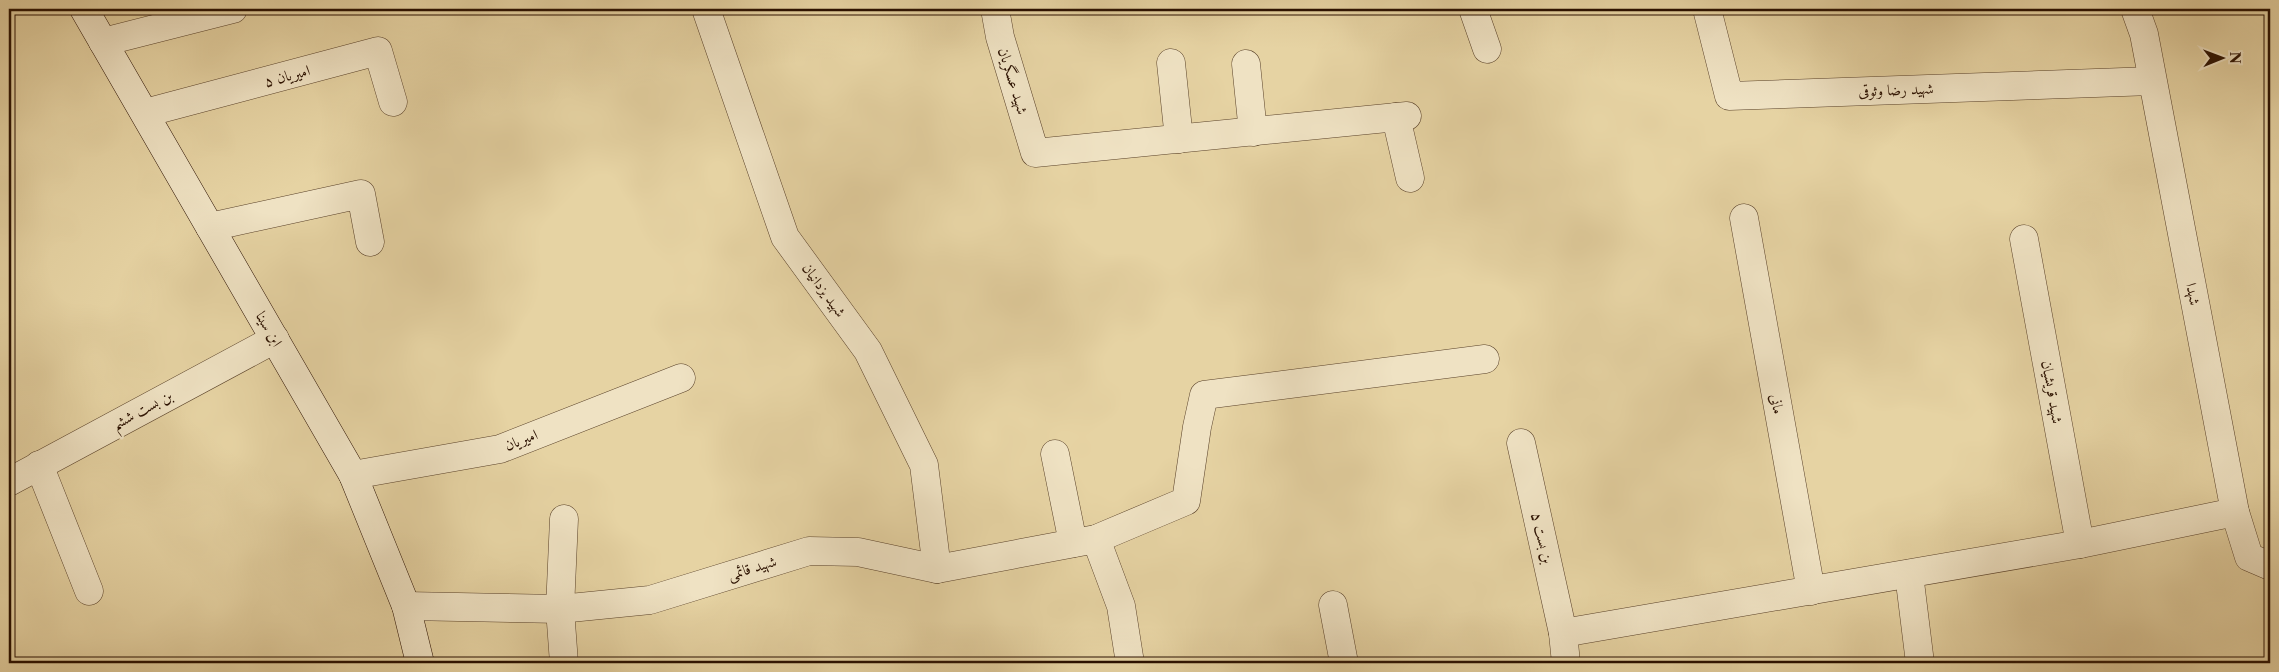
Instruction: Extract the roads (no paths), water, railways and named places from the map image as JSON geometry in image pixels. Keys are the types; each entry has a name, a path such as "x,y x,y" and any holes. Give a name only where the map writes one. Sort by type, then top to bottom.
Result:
{"street":[{"name":"ابن سینا","path":"84,9 353,475 406,606 420,663"},
{"path":"104,42 233,9"},
{"name":"شهید یزدانیان","path":"706,9 785,237 868,352 924,465 937,569"},
{"name":"شهید عسگریان","path":"995,9 1000,37 1035,153 1179,139"},
{"path":"1473,9 1487,49"},
{"name":"شهید رضا وثوقی","path":"1707,9 1729,96 2152,81"},
{"name":"شهدا","path":"2135,9 2144,34 2235,512 2248,557 2270,566"},
{"name":"امیریان ۵","path":"145,113 378,52 393,102"},
{"path":"1170,63 1179,139 1401,117 1410,178"},
{"path":"1246,64 1253,132"},
{"path":"210,227 361,194 370,242"},
{"name":"مانی","path":"1744,218 1811,591"},
{"name":"شهید قریشیان","path":"2024,239 2080,544"},
{"name":"بن بست ششم","path":"9,482 275,339"},
{"name":"شهید قائمی","path":"406,606 560,608 650,600 809,551 858,552 937,569 1085,541 1186,501 1197,427 1204,395 1485,359"},
{"name":"امیریان","path":"353,475 500,449 681,378"},
{"name":"بن بست ۵","path":"1520,443 1563,633 1566,663"},
{"path":"1055,454 1085,541 1121,606 1130,663"},
{"path":"39,465 89,591"},
{"path":"1563,633 2080,544 2235,512"},
{"path":"564,519 560,608 564,663"},
{"path":"1909,574 1920,663"},
{"path":"1333,605 1344,663"}]}
